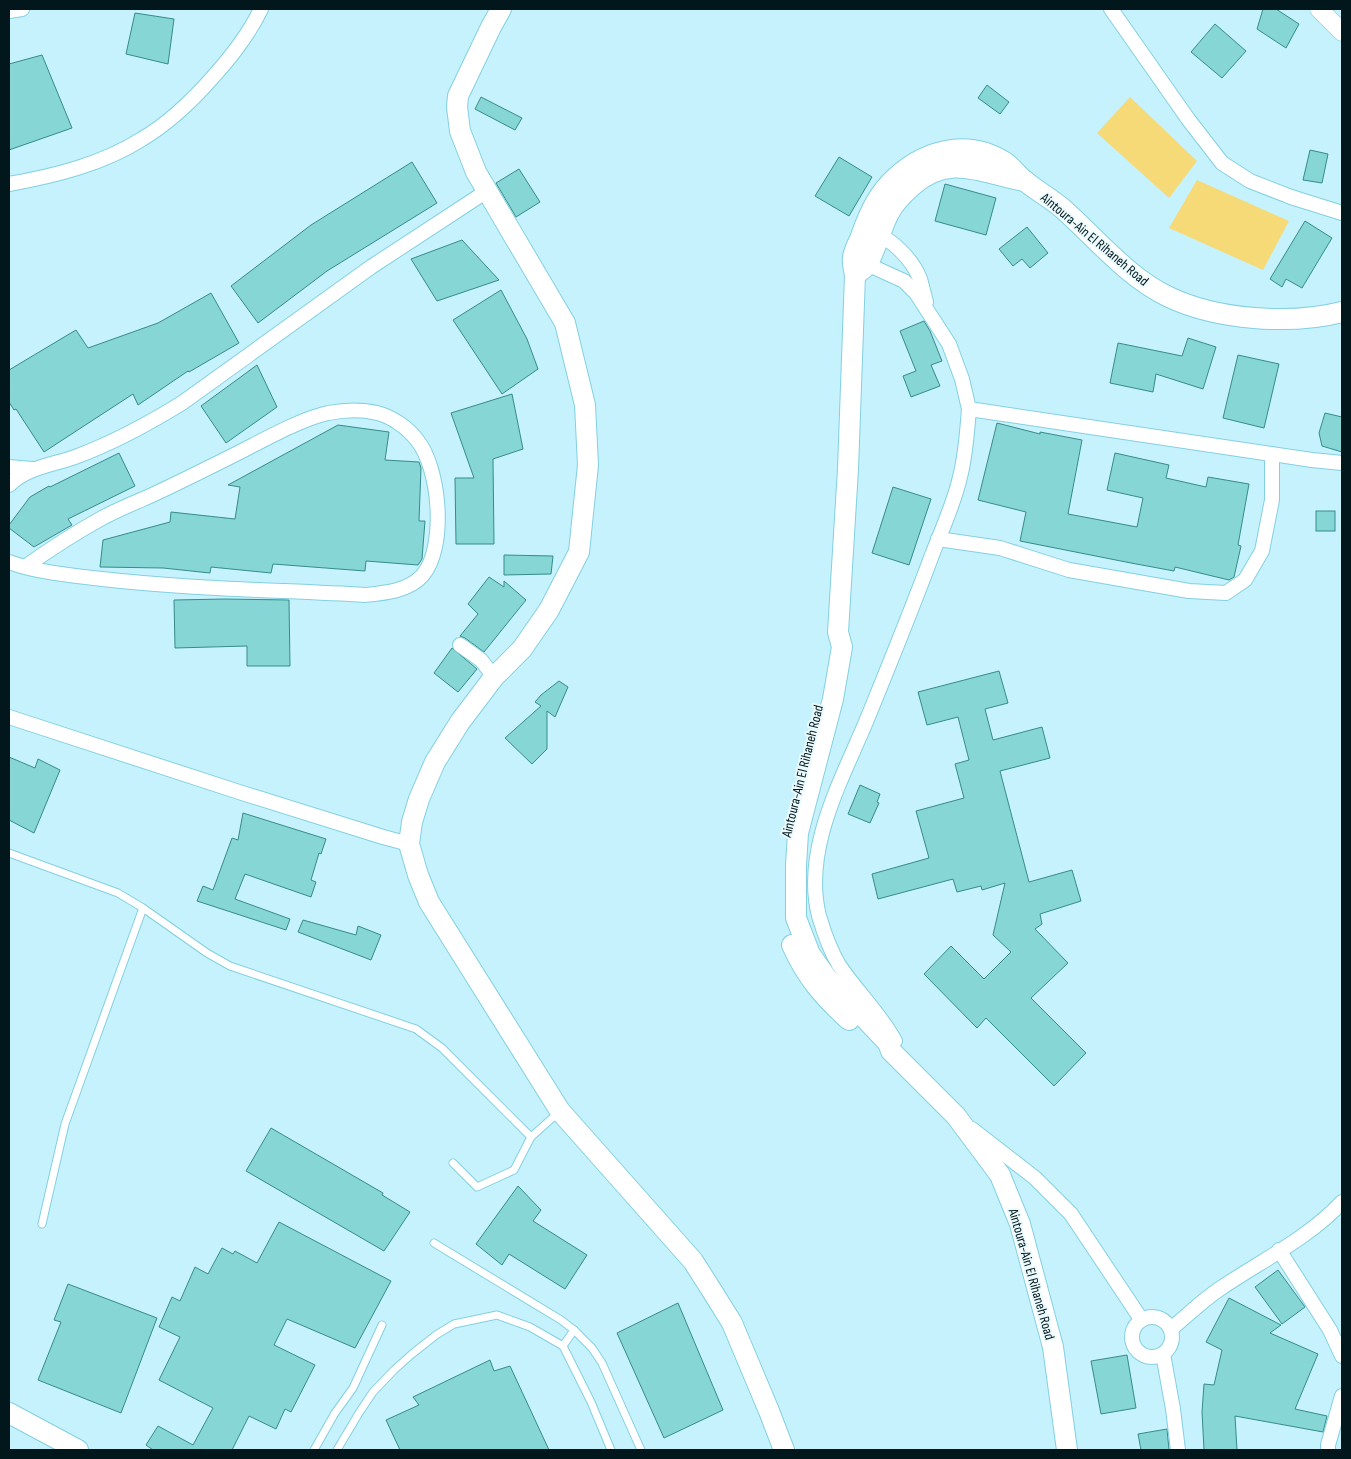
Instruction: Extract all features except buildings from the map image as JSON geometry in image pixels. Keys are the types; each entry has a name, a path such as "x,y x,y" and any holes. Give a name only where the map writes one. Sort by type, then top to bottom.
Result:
{"main road":[{"path":"502,9 490,26 458,96 457,107 460,131 476,172 565,323 585,405 588,465 579,552 549,610 522,649 494,678 460,722 435,762 419,799 412,822 409,844 418,875 429,902 560,1111 693,1261 732,1323 784,1450"},
{"name":"Aintoura-Ain El Rihaneh Road","path":"1067,1450 1053,1347 1020,1224 1000,1175 956,1116 895,1055 868,1037 828,1000 806,974 788,936 790,919 783,862 785,835 819,702 831,643 838,632 858,266 872,231 874,205 890,184 908,167 926,156 945,150 970,150 1006,164 1060,207 1113,257 1168,297 1210,312 1273,320 1326,316 1342,312"},
{"path":"9,1413 78,1450"}],"street":[{"path":"9,11 22,9"},
{"path":"9,184 71,169 111,155 141,140 172,118 199,93 237,49 251,29 261,9"},
{"path":"1111,9 1188,119 1222,163 1250,181 1291,197 1342,213"},
{"path":"1319,9 1342,32"},
{"path":"9,485 16,477 75,457 151,423 182,403 371,267 487,191"},
{"path":"872,231 896,247 911,262 919,277 929,313"},
{"path":"858,266 904,281 916,293 950,344 962,379 969,409 961,476 951,508 830,809 819,843 816,864 816,894 819,915 828,944 839,965 888,1029 895,1042 895,1055"},
{"path":"969,409 1342,463"},
{"path":"9,562 25,567 141,584 366,595 386,593 413,584 422,576 429,564 437,536 436,490 428,463 418,441 394,420 378,413 356,410 327,414 292,427 103,517 54,546 25,567"},
{"path":"938,539 1000,548 1069,570 1189,590 1226,593 1245,580 1262,551 1272,500 1272,454"},
{"path":"9,467 35,469"},
{"path":"460,645 481,660 494,678"},
{"path":"9,717 248,795 409,844"},
{"path":"956,1116 1035,1178 1071,1214 1141,1319"},
{"path":"1171,1329 1219,1290 1308,1232 1333,1212 1342,1202"},
{"path":"1280,1250 1330,1330 1342,1356"},
{"path":"1148,1316 1162,1318 1171,1329 1172,1343 1163,1354 1156,1357 1142,1355 1133,1344 1132,1337 1136,1324 1148,1316"},
{"path":"1163,1354 1178,1450"},
{"path":"1328,1450 1342,1396"}],"lane":[{"path":"9,853 118,893 143,908 207,953 230,966 416,1030 442,1048 531,1137"},
{"path":"42,1224 65,1124 143,908"},
{"path":"453,1164 477,1187 514,1170 531,1137 560,1111"},
{"path":"434,1244 561,1320 574,1330 592,1348 602,1363 641,1450"},
{"path":"337,1450 359,1412 385,1380 436,1335 454,1324 497,1315 530,1327 563,1346 591,1402 611,1450"},
{"path":"314,1450 335,1413 353,1388 382,1325"},
{"path":"563,1346 574,1330"}],"shaded area":[{"path":"1130,97 1197,161 1169,198 1097,133"},
{"path":"1197,180 1289,221 1263,270 1169,228"}]}
